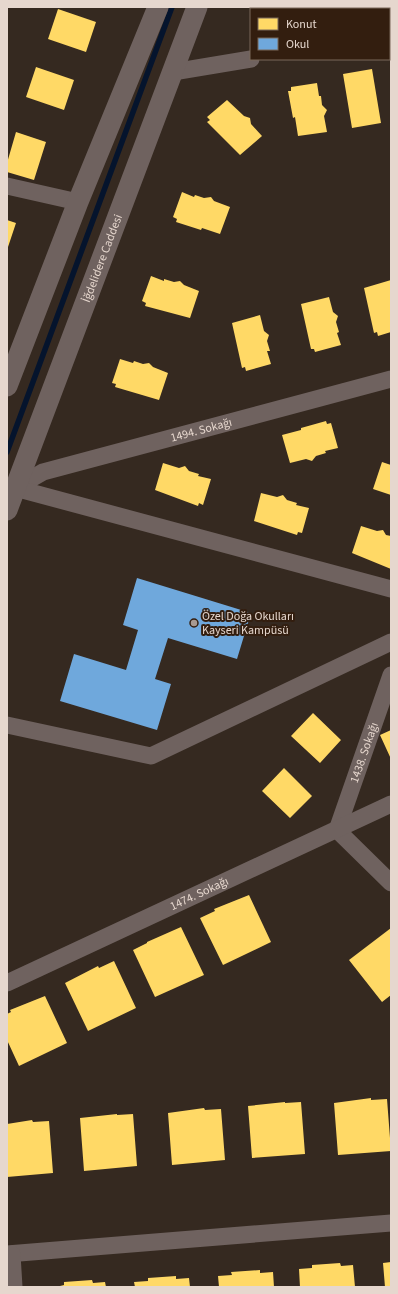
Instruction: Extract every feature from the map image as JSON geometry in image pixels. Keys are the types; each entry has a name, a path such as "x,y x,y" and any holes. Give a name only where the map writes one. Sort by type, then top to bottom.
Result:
{"street":[{"path":"7,386 78,202 158,7"},
{"name":"İğdelidere Caddesi","path":"9,494 197,7"},
{"path":"173,72 250,59"},
{"path":"7,186 78,202"},
{"name":"1494. Sokağı","path":"9,494 43,472 391,379"},
{"path":"9,494 391,589"},
{"path":"7,725 152,756 391,642"},
{"name":"1438. Sokağı","path":"337,830 391,675"},
{"name":"1474. Sokağı","path":"7,983 391,804"},
{"path":"337,830 391,883"},
{"path":"14,1287 9,1254 391,1223"}],"building: Konut":[{"path":"58,9 96,22 86,52 48,39"},
{"path":"36,67 74,80 64,110 26,97"},
{"path":"372,69 381,123 352,128 343,74"},
{"path":"317,83 322,105 327,110 324,116 327,132 298,136 288,91 291,91 291,87"},
{"path":"227,100 244,116 250,118 251,124 262,136 240,155 207,122 210,120 207,117"},
{"path":"16,132 46,142 34,180 7,172 7,163"},
{"path":"182,192 194,197 195,195 204,198 211,197 214,201 230,207 220,234 176,222 177,219 173,217"},
{"path":"7,220 16,223 7,250"},
{"path":"151,276 164,281 164,279 174,282 180,281 184,285 199,291 190,318 145,306 146,303 142,301"},
{"path":"391,280 391,332 378,336 377,332 374,333 364,288"},
{"path":"329,297 333,312 338,316 336,322 339,332 337,333 341,345 315,352 314,349 311,349 301,304"},
{"path":"260,315 264,331 269,335 267,341 270,351 267,351 271,364 246,371 245,367 242,368 232,323"},
{"path":"120,359 133,363 134,361 143,364 149,363 153,367 168,373 159,400 115,387 116,384 112,383"},
{"path":"326,421 327,424 331,423 338,448 325,451 326,453 316,456 312,461 306,459 290,463 282,435"},
{"path":"382,462 391,465 391,495 373,489"},
{"path":"163,463 179,468 185,466 189,471 199,474 198,476 211,479 203,505 199,503 198,506 155,490"},
{"path":"261,493 277,497 283,495 287,500 297,503 296,505 309,508 302,533 298,532 297,535 254,521"},
{"path":"361,526 377,531 383,530 386,535 391,536 391,569 352,553"},
{"path":"313,713 341,740 320,763 291,736"},
{"path":"391,730 391,759 380,735"},
{"path":"284,768 312,796 290,818 262,791"},
{"path":"249,895 271,942 223,965 200,918 215,911 214,909"},
{"path":"181,927 204,975 155,997 133,950"},
{"path":"391,928 391,995 382,1002 349,960"},
{"path":"114,961 136,1008 88,1031 65,983 98,966 99,968"},
{"path":"45,996 67,1043 19,1066 7,1040 7,1014 11,1012 10,1010"},
{"path":"371,1098 371,1100 387,1099 391,1151 338,1155 334,1103"},
{"path":"285,1102 301,1102 305,1154 252,1158 248,1106"},
{"path":"204,1108 205,1110 221,1109 225,1160 172,1165 168,1113"},
{"path":"117,1114 133,1114 137,1166 84,1171 80,1118"},
{"path":"32,1120 33,1122 49,1121 53,1173 7,1177 7,1124"},
{"path":"391,1262 391,1287 385,1287 383,1263"},
{"path":"340,1263 341,1266 353,1265 355,1287 300,1287 299,1269 312,1268 312,1265"},
{"path":"260,1270 260,1273 273,1272 274,1287 219,1287 218,1276 232,1275 231,1272"},
{"path":"176,1276 176,1279 189,1278 190,1287 135,1287 134,1282 148,1281 148,1278"},
{"path":"92,1280 93,1283 105,1282 106,1287 56,1287 64,1285 64,1282"}],"building: Okul":[{"path":"137,578 251,613 237,659 168,638 155,679 171,684 157,730 60,701 74,654 126,670 138,630 123,625"}],"waterway":[{"path":"7,452 172,7"}],"place":[{"name":"Özel Doğa Okulları Kayseri Kampüsü","path":"194,623"}]}
